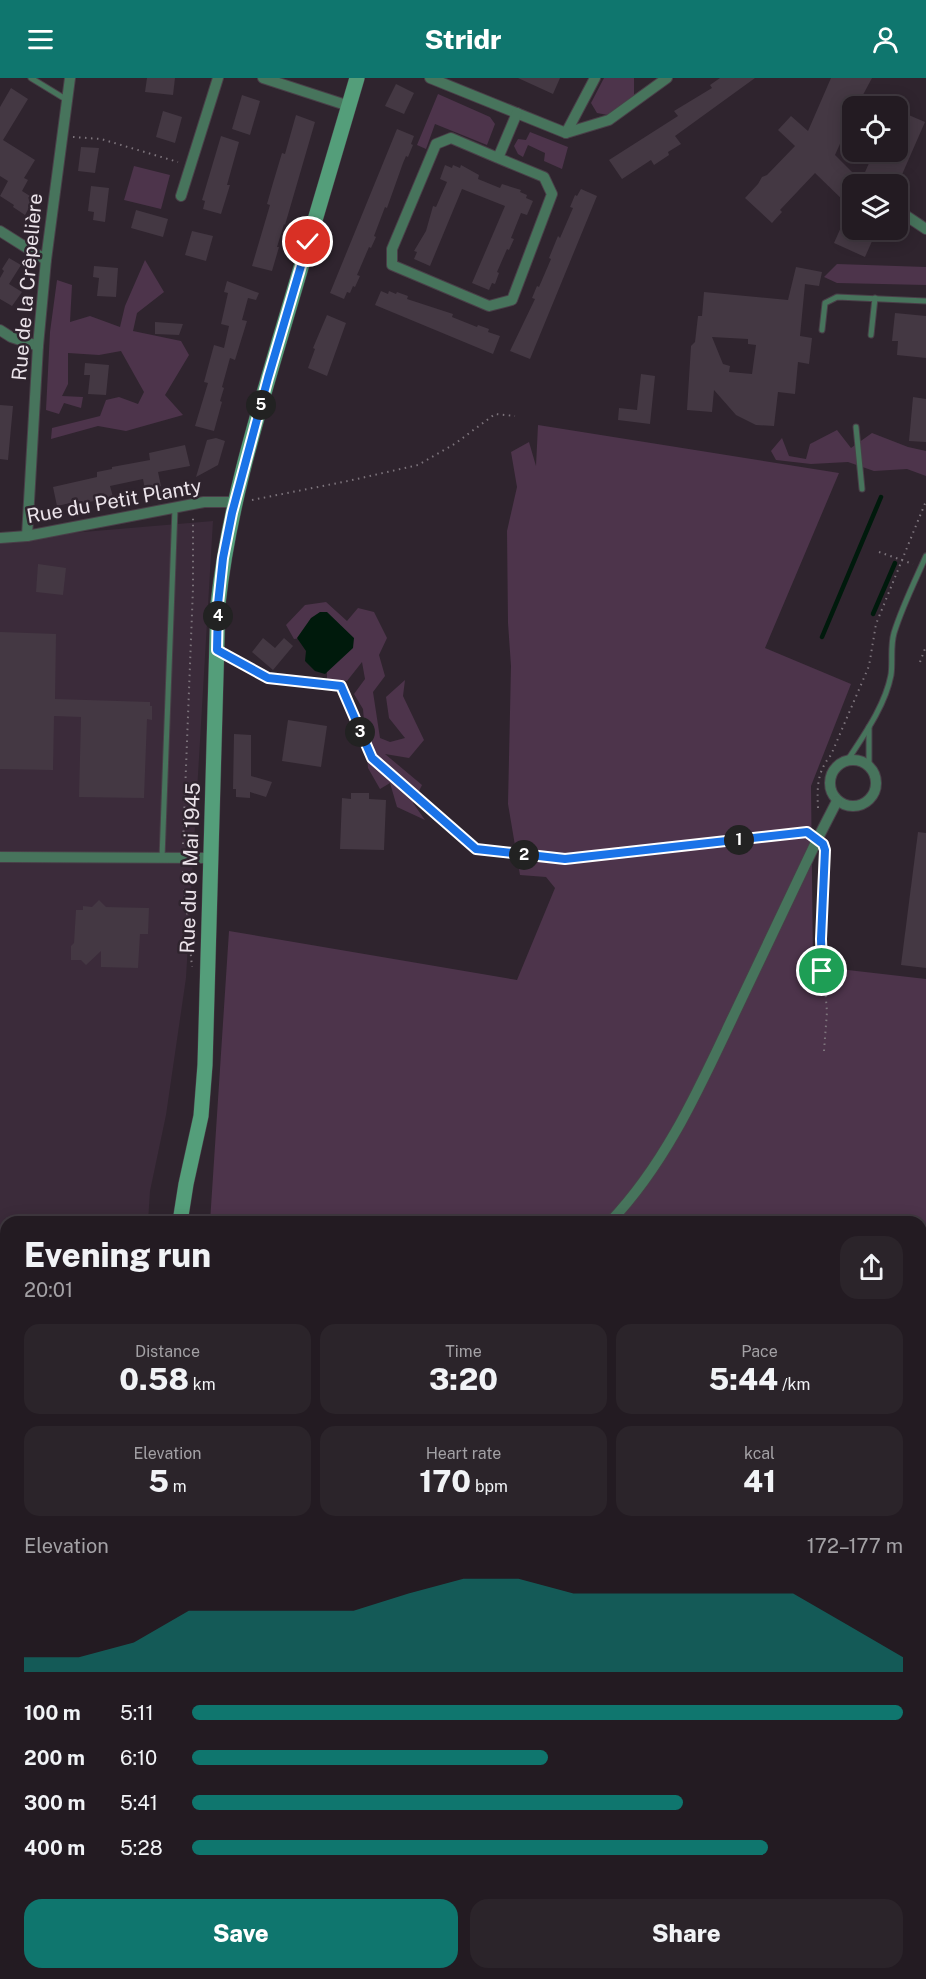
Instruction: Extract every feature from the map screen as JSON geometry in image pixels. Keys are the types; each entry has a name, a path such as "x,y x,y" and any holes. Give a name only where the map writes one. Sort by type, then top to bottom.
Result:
{"main road":[{"name":"Rue du 8 Mai 1945","path":"181,1216 201,1116 205,1065 218,604 223,558 233,508 268,378 357,78"}],"street":[{"name":"Rue de la Crêpelière","path":"27,536 45,260 70,78"},
{"path":"181,196 218,78"},
{"path":"263,78 349,106"},
{"path":"430,78 566,133 609,120 667,78"},
{"path":"566,133 595,78"},
{"path":"498,158 517,114"},
{"path":"451,138 498,158 544,177 552,194 512,300 489,306 392,265 392,249 436,144 451,138"},
{"path":"908,217 926,229"},
{"path":"0,231 45,260"},
{"path":"0,330 11,337 38,346"},
{"name":"Rue du Petit Planty","path":"0,538 27,536 195,504 226,501 233,508"},
{"path":"847,761 863,763 869,768 875,780 875,788 867,801 853,806 837,801 831,791 830,777 839,764 847,761"},
{"path":"615,1216 631,1200 660,1160 689,1110 837,801"},
{"path":"0,857 212,858"}],"lane":[{"path":"31,78 67,100"},
{"path":"822,330 825,303 837,297 926,301"},
{"path":"871,335 875,298"},
{"path":"856,427 862,489"},
{"path":"162,858 175,508"},
{"path":"847,761 869,727 891,675 891,646 894,632 926,556"},
{"path":"869,727 869,768"}],"path":[{"path":"62,135 101,140 191,165"},
{"path":"233,508 418,465 456,443 495,414 515,416"},
{"path":"818,810 817,783 822,766 831,755 869,666 876,624 926,501"},
{"path":"192,974 183,858 195,504"},
{"path":"879,552 921,567"},
{"path":"920,662 926,646"},
{"path":"217,650 268,678 341,686 372,758 476,849 565,859 807,832 823,844 825,850 821,939 827,1012 824,1051"},
{"path":"803,841 811,825"}],"shaded area":[{"path":"604,78 634,78 634,96 608,115 597,113 591,103"},
{"path":"438,94 490,117 495,124 487,145 435,124 426,149 417,145"},
{"path":"530,132 568,147 562,169 544,161 545,153 528,145 523,157 518,154 514,146 518,139 526,140"},
{"path":"134,166 170,175 161,209 124,200"},
{"path":"145,260 164,292 137,313 133,331 181,341 189,355 165,395 183,415 126,431 98,426 51,439 52,428 100,416 106,400 119,397 138,404 144,392 121,351 99,355 68,353 68,384 62,396 83,397 81,408 64,403 59,414 46,410 50,332 57,280 72,285 70,322 90,316 120,327 125,306"},
{"path":"837,264 926,267 926,285 837,283 824,277"},
{"path":"538,425 839,473 765,648 851,684 811,786 813,966 926,979 926,1216 210,1216 229,931 517,980 555,888 546,877 520,875 508,804 511,666 507,531 517,487 511,452 529,442 536,466"},
{"path":"837,430 851,448 872,433 908,447 926,451 926,476 907,469 874,471 848,462 811,464 776,460 771,451 782,438 789,456 806,459 810,444"},
{"path":"213,521 186,978 166,1115 150,1191 148,1216 0,1216 0,539"},
{"path":"326,602 347,621 358,608 374,612 387,638 379,655 385,676 373,692 380,738 390,742 405,738 389,718 386,697 405,680 403,696 424,740 409,758 385,754 422,785 413,803 425,820 397,807 390,783 380,789 368,768 363,709 354,694 365,679 362,662 347,681 327,680 327,660 309,637 294,639 286,625 305,605"},
{"path":"320,612 327,612 354,638 353,648 325,674 315,671 305,661 306,651 297,638 311,618"}],"building":[{"path":"147,78 175,78 173,95 145,92"},
{"path":"518,78 560,78 553,94"},
{"path":"720,78 755,78 675,136 681,144 668,152 669,155 654,165 651,160 622,179 609,160 678,116 674,111 712,88 710,85"},
{"path":"831,78 872,78 862,96 842,96 842,139 835,155 854,174 842,174 842,199 815,173 780,210 782,212 772,223 745,198 762,177 767,175 795,146 778,130 791,116 808,131"},
{"path":"396,84 414,93 404,114 385,106"},
{"path":"11,88 28,99 3,140 35,160 24,178 28,180 22,191 33,201 25,215 0,196 8,181 0,176 0,107"},
{"path":"242,95 260,101 250,135 232,129"},
{"path":"163,111 182,117 175,143 156,137"},
{"path":"296,115 315,122 277,247 279,247 272,271 252,266 270,205 267,204 273,183 282,153 285,154"},
{"path":"908,115 925,122 908,161"},
{"path":"397,129 414,136 411,144 413,145 403,163 387,208 385,207 374,236 376,237 357,275 360,276 355,287 353,286 350,293 347,292 344,299 330,293"},
{"path":"221,136 239,142 221,214 203,209 205,201 202,200"},
{"path":"81,147 99,148 95,173 78,171"},
{"path":"870,162 908,162 902,174 864,174"},
{"path":"445,165 460,168 461,165 479,175 478,179 500,188 502,184 521,190 520,192 527,195 526,198 533,201 527,215 521,213 511,238 514,239 497,272 499,273 495,284 492,283 489,290 472,283 505,206 462,189 430,266 414,259 417,252 414,251 426,231 433,206 436,207 447,182 440,179"},
{"path":"91,186 109,188 105,222 93,220 94,212 88,211"},
{"path":"581,189 597,196 530,359 510,351 535,299 532,298 551,259 549,258 558,236 560,238 573,208 570,207 575,195 577,196"},
{"path":"136,210 168,219 163,237 131,228"},
{"path":"842,225 842,240 873,240 865,257 834,243"},
{"path":"192,231 213,236 206,261 185,255"},
{"path":"9,258 21,265 9,284 22,292 12,306 0,299 0,278 4,271 2,269"},
{"path":"94,266 118,268 116,297 97,296 99,278 93,277"},
{"path":"796,267 822,272 819,286 805,284 800,336 812,338 809,364 798,362 795,394 778,392 774,426 756,425 736,415 714,390 712,412 687,410 691,346 695,342 698,316 702,316 704,292 788,300","holes":["712,337 748,339 748,344 756,345 752,374 729,372 730,366 723,364"]},
{"path":"227,281 259,293 256,300 248,298 242,320 247,321 235,360 230,358 214,431 195,426 208,383 204,382 214,345 224,348 229,326 221,324 228,293 224,292"},
{"path":"381,291 388,294 389,291 396,294 397,292 408,296 407,299 453,314 452,317 477,327 478,325 489,329 488,332 500,336 493,354 375,305"},
{"path":"895,313 926,316 926,358 897,355 898,341 892,341"},
{"path":"327,315 346,323 327,376 308,368 315,349 313,348"},
{"path":"155,322 183,324 179,335 155,334"},
{"path":"85,363 109,365 106,395 88,394 90,375 84,375"},
{"path":"641,374 655,376 650,424 618,420 619,408 637,410"},
{"path":"913,397 926,399 926,442 909,441"},
{"path":"0,405 13,406 8,460 0,459"},
{"path":"216,438 225,441 218,465 196,477 207,440"},
{"path":"185,445 190,466 158,472 161,486 145,490 143,479 110,486 113,497 57,506 53,487 97,477 97,472 112,469 112,467 150,460 149,453"},
{"path":"38,564 66,568 63,595 36,592"},
{"path":"0,632 56,634 55,699 150,702 152,720 147,719 144,798 79,797 81,717 54,716 53,770 0,769"},
{"path":"263,638 275,648 284,638 293,646 273,670 252,652"},
{"path":"288,720 327,726 321,767 282,761"},
{"path":"234,734 251,735 251,776 272,782 266,797 250,792 250,798 236,797 236,789 233,789"},
{"path":"351,793 369,793 369,799 386,800 384,850 340,849 342,798 351,799"},
{"path":"918,832 926,833 926,968 901,965"},
{"path":"99,900 106,907 149,908 148,934 140,934 138,968 101,967 101,951 86,965 81,960 71,960 76,910 83,910 83,906 92,907"}],"waterway":[{"path":"822,637 881,497"},
{"path":"873,614 895,563"}],"route":[{"path":"308,242 232,513 223,558 218,604 217,650 268,678 341,686 372,758 476,849 565,859 807,832 823,844 825,850 822,971"}]}
